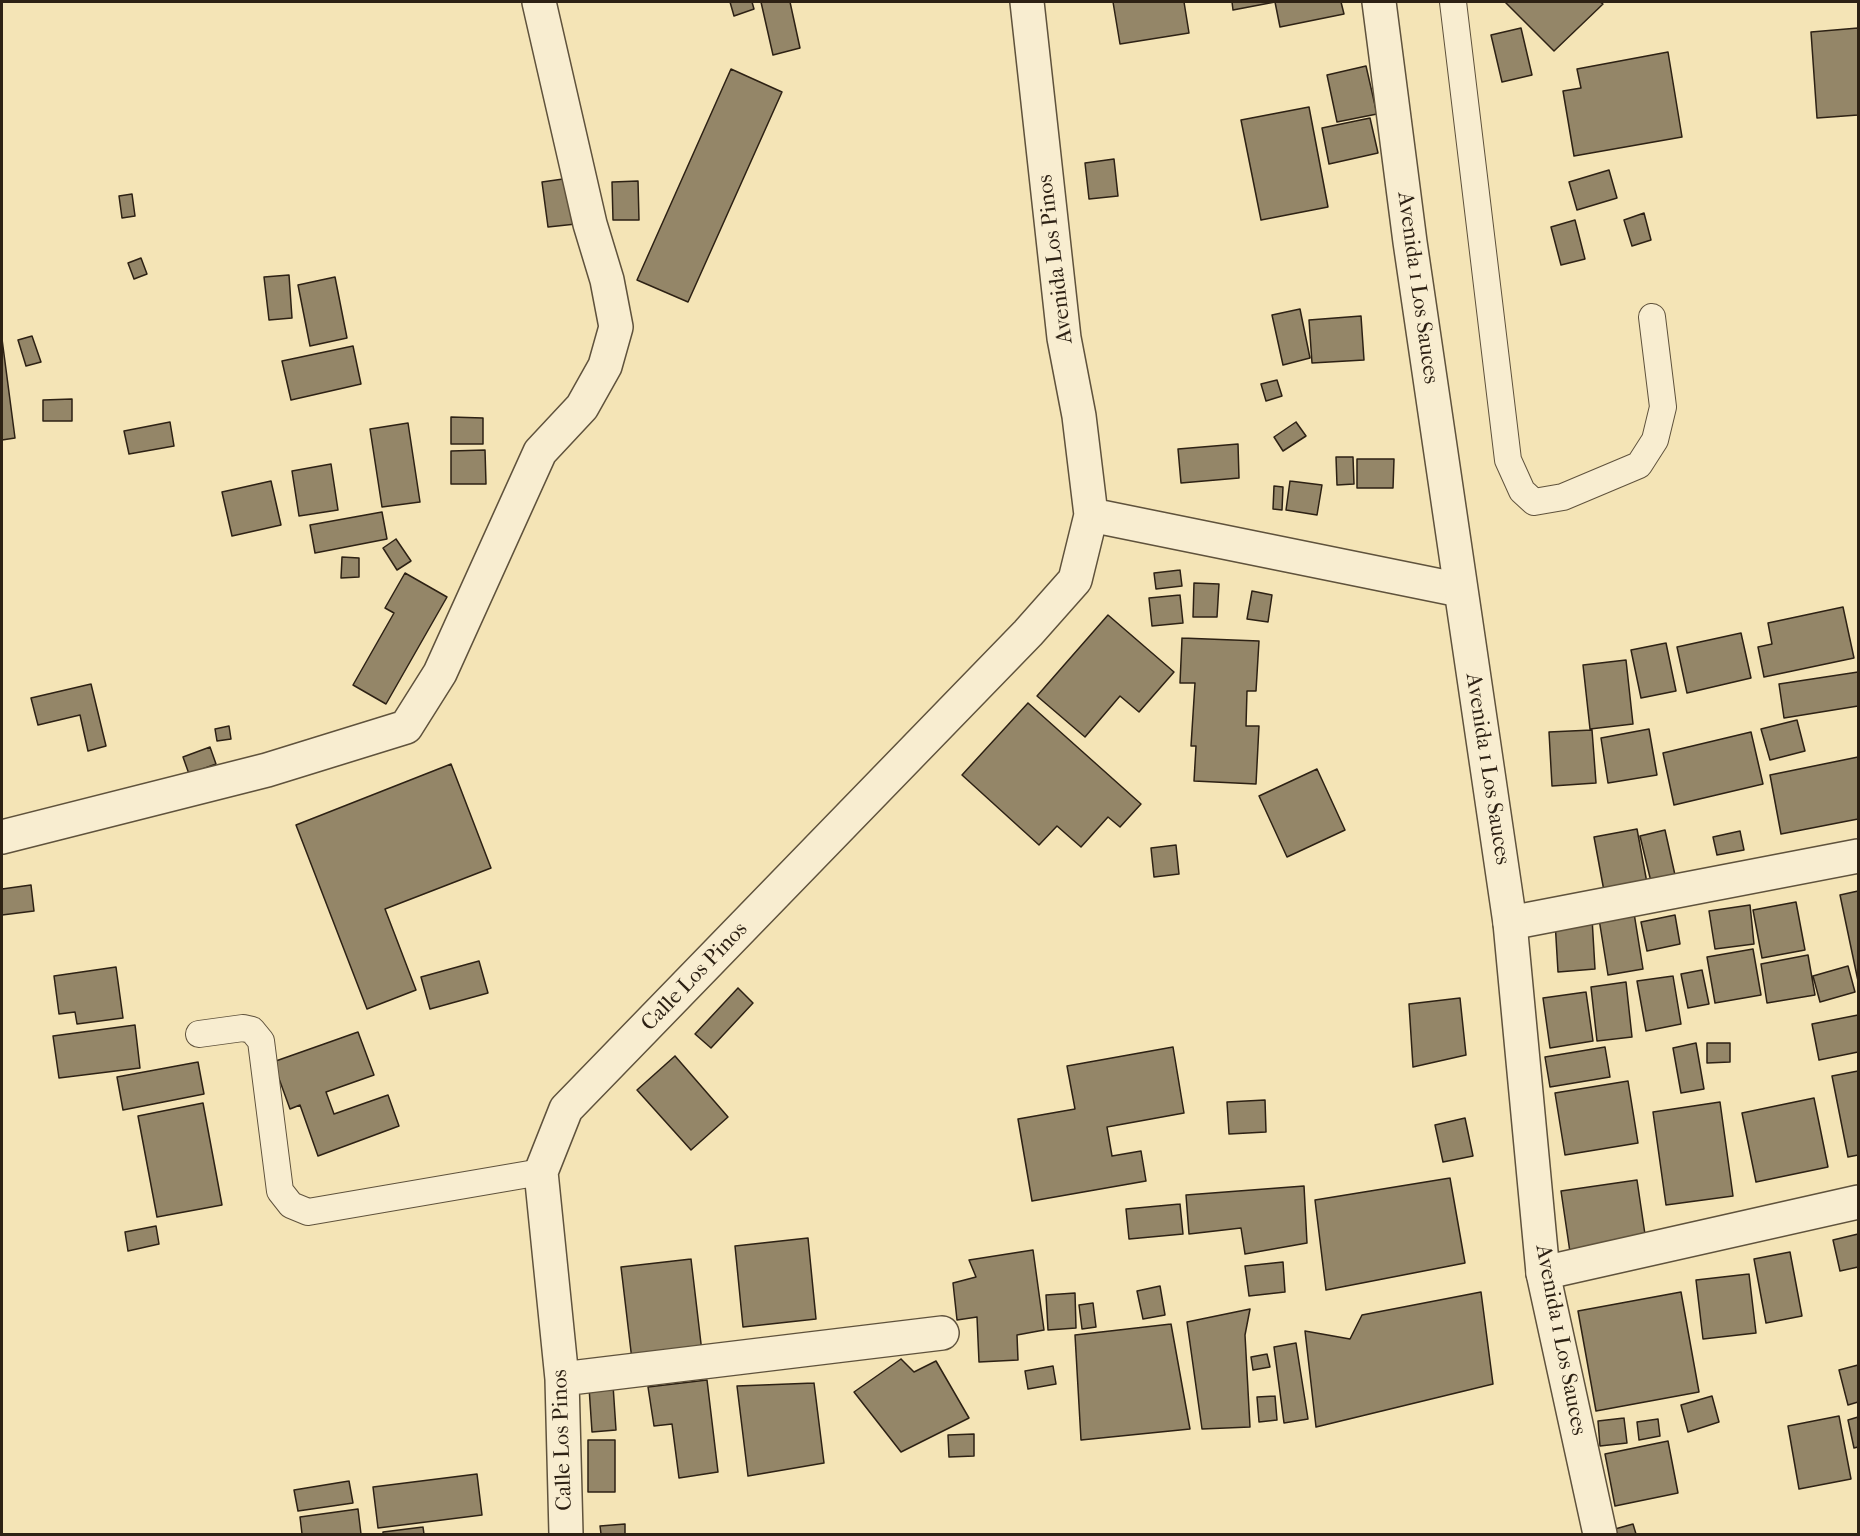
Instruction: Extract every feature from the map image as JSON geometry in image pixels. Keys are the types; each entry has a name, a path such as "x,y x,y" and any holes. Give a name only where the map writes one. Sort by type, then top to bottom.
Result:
{"street":[{"path":"2,837 267,770 406,728 440,673 540,452 582,407 605,366 616,327 607,280 590,224 539,2"},
{"name":"Avenida Los Pinos","path":"1027,2 1064,338 1079,416 1091,515"},
{"name":"Avenida 1 Los Sauces","path":"1378,2 1410,242 1510,923 1544,1273 1600,1534"},
{"path":"1091,515 1460,590"},
{"name":"Calle Los Pinos","path":"566,1534 562,1379 540,1172 566,1109 1028,633 1075,580 1091,515"},
{"path":"1510,923 1858,856"},
{"path":"1544,1273 1858,1202"},
{"path":"562,1379 942,1333"}],"lane":[{"path":"1453,2 1508,460 1522,491 1534,502 1563,496 1639,465 1655,440 1663,407 1652,317"},
{"path":"199,1034 243,1028 252,1030 261,1041 280,1191 291,1205 308,1212 540,1172"}],"building":[{"path":"730,2 752,2 754,9 734,16"},
{"path":"761,2 790,2 800,48 773,55"},
{"path":"1113,2 1184,2 1189,33 1120,44"},
{"path":"1232,2 1275,2 1233,10"},
{"path":"1275,2 1341,2 1344,14 1280,27"},
{"path":"1505,2 1600,2 1603,4 1554,51"},
{"path":"1521,28 1532,75 1502,82 1491,35"},
{"path":"1858,28 1858,115 1817,118 1811,32"},
{"path":"1668,52 1682,137 1574,156 1563,91 1581,88 1577,69"},
{"path":"1366,66 1377,114 1337,122 1327,75"},
{"path":"731,69 782,92 688,302 637,280"},
{"path":"1309,107 1328,207 1261,220 1241,120"},
{"path":"1370,118 1378,153 1329,164 1322,128"},
{"path":"1114,159 1118,196 1089,199 1085,163"},
{"path":"1609,170 1617,198 1577,210 1569,182"},
{"path":"570,178 576,224 548,227 542,182"},
{"path":"638,181 639,220 613,220 612,182"},
{"path":"132,194 135,216 122,218 119,196"},
{"path":"1644,213 1651,240 1632,246 1624,220"},
{"path":"1575,220 1585,259 1561,265 1551,227"},
{"path":"141,258 147,274 134,279 128,263"},
{"path":"289,275 292,318 269,320 264,277"},
{"path":"335,277 347,338 310,346 298,285"},
{"path":"1300,309 1310,358 1283,365 1272,315"},
{"path":"1361,316 1364,360 1312,363 1309,320"},
{"path":"32,336 41,362 26,366 18,340"},
{"path":"2,339 15,438 2,440"},
{"path":"353,346 361,384 291,400 282,361"},
{"path":"1277,380 1282,396 1266,401 1261,384"},
{"path":"72,399 72,421 43,421 43,400"},
{"path":"451,417 483,418 483,444 451,444"},
{"path":"170,422 174,446 129,454 124,431"},
{"path":"1296,422 1306,436 1283,451 1274,437"},
{"path":"408,423 420,502 382,507 370,429"},
{"path":"1238,444 1239,478 1181,483 1178,449"},
{"path":"485,450 486,484 451,484 451,451"},
{"path":"1336,457 1353,457 1354,484 1337,485"},
{"path":"1357,459 1394,459 1393,488 1357,488"},
{"path":"331,464 338,510 299,516 292,471"},
{"path":"271,481 281,525 232,536 222,492"},
{"path":"1290,481 1322,485 1317,515 1286,510"},
{"path":"1274,486 1283,487 1282,510 1273,509"},
{"path":"382,512 387,539 315,553 310,525"},
{"path":"396,539 411,561 397,570 383,548"},
{"path":"342,557 359,558 359,577 341,578"},
{"path":"1180,570 1182,586 1156,589 1154,573"},
{"path":"405,573 447,597 386,704 353,685 394,613 385,608"},
{"path":"1194,583 1219,584 1217,617 1193,617"},
{"path":"1252,591 1272,595 1268,622 1247,619"},
{"path":"1180,595 1183,623 1152,626 1149,598"},
{"path":"1843,607 1854,658 1764,677 1758,647 1772,644 1768,623"},
{"path":"1108,615 1174,672 1139,712 1120,696 1085,737 1037,696"},
{"path":"1741,633 1751,678 1687,693 1677,647"},
{"path":"1182,638 1259,641 1256,691 1247,691 1246,726 1259,726 1256,784 1194,781 1196,746 1191,746 1195,683 1180,683"},
{"path":"1666,643 1676,691 1641,698 1631,650"},
{"path":"1626,660 1633,724 1590,729 1583,665"},
{"path":"1858,672 1858,706 1784,718 1779,684"},
{"path":"91,684 106,746 88,751 80,715 38,725 31,698"},
{"path":"1028,703 1141,804 1120,827 1108,817 1081,847 1057,826 1039,845 962,775"},
{"path":"1797,720 1805,751 1770,760 1761,729"},
{"path":"229,726 231,739 217,741 215,729"},
{"path":"1649,729 1657,775 1608,783 1601,738"},
{"path":"1592,730 1596,783 1552,786 1549,732"},
{"path":"1751,732 1763,784 1674,805 1663,753"},
{"path":"210,747 216,764 189,774 183,757"},
{"path":"1858,757 1858,819 1781,834 1770,775"},
{"path":"451,764 491,868 385,909 416,990 367,1009 296,825"},
{"path":"1317,769 1345,830 1287,857 1259,796"},
{"path":"1637,829 1647,883 1604,891 1594,837"},
{"path":"1665,830 1677,884 1653,890 1640,836"},
{"path":"1740,831 1744,850 1717,855 1713,837"},
{"path":"1176,845 1179,874 1154,877 1151,848"},
{"path":"31,885 34,911 2,915 2,889"},
{"path":"1858,891 1858,981 1840,895"},
{"path":"1796,902 1805,950 1762,958 1753,910"},
{"path":"1750,905 1754,944 1715,949 1709,911"},
{"path":"1634,913 1643,969 1608,975 1599,919"},
{"path":"1675,915 1680,944 1647,951 1641,922"},
{"path":"1592,918 1595,969 1558,972 1555,921"},
{"path":"1753,949 1761,995 1715,1003 1707,957"},
{"path":"1808,955 1815,995 1767,1003 1761,964"},
{"path":"479,961 488,993 430,1009 421,977"},
{"path":"1848,966 1855,992 1820,1002 1813,976"},
{"path":"116,967 123,1018 77,1024 75,1012 59,1014 54,976"},
{"path":"1702,970 1709,1004 1688,1008 1681,974"},
{"path":"1673,976 1681,1024 1646,1031 1637,981"},
{"path":"1626,982 1632,1037 1597,1041 1591,987"},
{"path":"738,988 753,1003 711,1048 695,1034"},
{"path":"1586,992 1593,1041 1550,1048 1543,998"},
{"path":"1460,998 1466,1055 1413,1067 1409,1004"},
{"path":"1858,1015 1858,1052 1819,1060 1812,1024"},
{"path":"135,1025 140,1068 59,1078 53,1036"},
{"path":"358,1032 374,1075 326,1092 334,1114 388,1095 399,1126 318,1156 300,1105 290,1109 273,1062"},
{"path":"1696,1043 1704,1089 1681,1093 1673,1048"},
{"path":"1707,1043 1730,1043 1730,1062 1707,1063"},
{"path":"1173,1047 1184,1113 1107,1127 1112,1156 1141,1151 1146,1181 1032,1201 1018,1119 1075,1109 1067,1066"},
{"path":"1605,1047 1610,1077 1550,1087 1545,1057"},
{"path":"675,1056 728,1117 691,1150 637,1090"},
{"path":"198,1062 204,1094 123,1110 117,1077"},
{"path":"1858,1071 1858,1155 1848,1157 1832,1076"},
{"path":"1628,1081 1638,1143 1565,1155 1555,1093"},
{"path":"1814,1098 1828,1167 1756,1182 1742,1113"},
{"path":"1265,1100 1266,1132 1229,1134 1227,1102"},
{"path":"1720,1102 1733,1196 1666,1205 1653,1112"},
{"path":"203,1103 222,1205 157,1217 138,1116"},
{"path":"1465,1118 1473,1156 1443,1162 1435,1125"},
{"path":"1450,1178 1465,1263 1326,1290 1315,1200"},
{"path":"1637,1180 1647,1248 1571,1259 1561,1191"},
{"path":"1304,1186 1307,1243 1245,1254 1241,1228 1189,1234 1186,1195"},
{"path":"1180,1204 1183,1234 1129,1239 1126,1209"},
{"path":"156,1226 159,1244 128,1251 125,1232"},
{"path":"1858,1234 1858,1267 1840,1271 1833,1240"},
{"path":"808,1238 816,1319 743,1327 735,1246"},
{"path":"1033,1250 1044,1330 1017,1335 1018,1360 979,1362 977,1317 957,1320 953,1283 976,1277 969,1260"},
{"path":"1790,1252 1802,1316 1766,1323 1754,1259"},
{"path":"691,1259 702,1352 632,1360 621,1267"},
{"path":"1283,1262 1285,1292 1249,1296 1245,1266"},
{"path":"1749,1274 1756,1333 1703,1339 1696,1280"},
{"path":"1160,1286 1165,1315 1143,1319 1137,1291"},
{"path":"1481,1292 1493,1384 1316,1427 1305,1331 1350,1339 1362,1315"},
{"path":"1681,1292 1699,1392 1596,1411 1578,1311"},
{"path":"1075,1293 1076,1328 1048,1330 1046,1295"},
{"path":"1093,1303 1096,1327 1082,1329 1079,1305"},
{"path":"1250,1309 1245,1335 1250,1427 1202,1429 1187,1322"},
{"path":"1171,1324 1190,1429 1081,1440 1075,1335"},
{"path":"1296,1343 1308,1419 1284,1423 1274,1347"},
{"path":"1267,1354 1270,1367 1253,1370 1251,1357"},
{"path":"901,1359 914,1372 936,1361 969,1418 901,1452 854,1392"},
{"path":"1858,1365 1858,1402 1848,1405 1839,1370"},
{"path":"1053,1366 1056,1384 1028,1389 1025,1371"},
{"path":"707,1380 718,1472 679,1478 672,1424 654,1426 648,1387"},
{"path":"814,1383 824,1463 748,1476 737,1386"},
{"path":"613,1385 616,1430 592,1432 589,1387"},
{"path":"1275,1396 1277,1420 1259,1422 1257,1397"},
{"path":"1712,1396 1719,1422 1688,1432 1681,1405"},
{"path":"1839,1416 1851,1479 1799,1489 1788,1426"},
{"path":"1858,1417 1858,1447 1854,1448 1848,1420"},
{"path":"1624,1418 1627,1443 1600,1446 1598,1421"},
{"path":"1658,1419 1660,1436 1639,1440 1637,1422"},
{"path":"974,1434 974,1456 949,1457 948,1435"},
{"path":"588,1440 615,1440 615,1492 588,1492"},
{"path":"1668,1441 1678,1493 1615,1506 1605,1454"},
{"path":"477,1474 482,1515 378,1528 373,1487"},
{"path":"349,1481 353,1503 298,1511 294,1490"},
{"path":"358,1509 361,1534 302,1534 300,1517"},
{"path":"625,1524 625,1534 601,1534 600,1526"},
{"path":"1633,1524 1636,1534 1617,1534 1615,1529"},
{"path":"423,1527 424,1534 383,1534 383,1532"}]}
